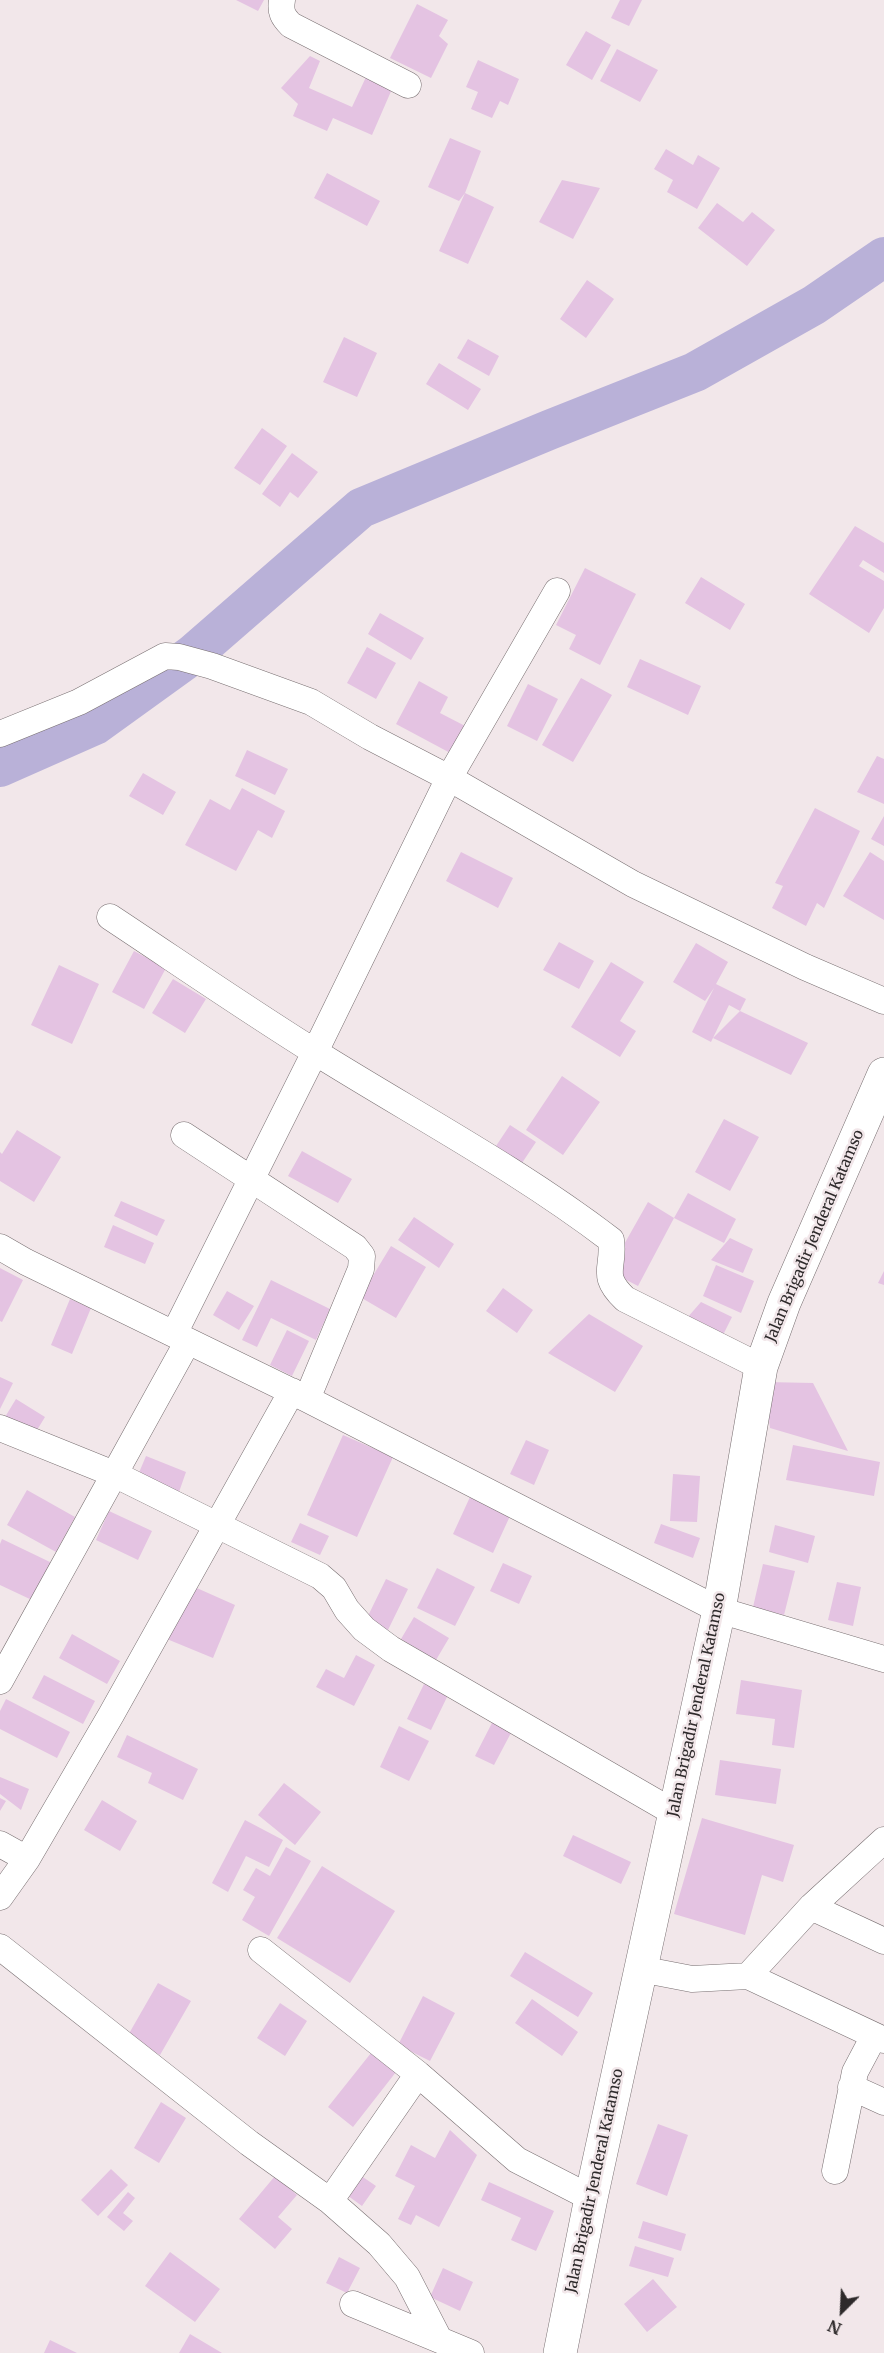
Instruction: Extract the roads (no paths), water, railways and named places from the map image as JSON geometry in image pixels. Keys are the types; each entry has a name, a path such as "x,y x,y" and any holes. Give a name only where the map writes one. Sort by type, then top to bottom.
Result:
{"main road":[{"name":"Jalan Brigadir Jenderal Katamso","path":"560,2353 673,1812 719,1610 761,1367 784,1303 884,1074"}],"street":[{"path":"282,0 283,17 291,26 408,85"},
{"path":"0,1681 114,1474 181,1337 250,1180 448,778 557,591"},
{"path":"0,734 79,702 165,656 179,657 212,666 311,702 633,884 806,967 884,1001"},
{"path":"110,917 315,1052 583,1219 611,1240 613,1253 608,1273 615,1290 625,1299 761,1367"},
{"path":"0,1897 27,1859 117,1705 217,1526 300,1395 361,1269 362,1256 355,1247 184,1135"},
{"path":"0,1246 27,1262 300,1395 719,1610 884,1659"},
{"path":"0,1428 114,1474 320,1576 334,1588 346,1610 364,1629 391,1649 673,1812"},
{"path":"0,1844 27,1859"},
{"path":"748,1976 811,1907 881,1845"},
{"path":"811,1907 884,1941"},
{"path":"0,1947 249,2142 330,2201 379,2244 407,2277 439,2339"},
{"path":"261,1950 418,2074 517,2160 591,2198"},
{"path":"640,1969 692,1979 748,1976 879,2038 855,2072 835,2171"},
{"path":"330,2201 418,2074"},
{"path":"851,2087 884,2102"},
{"path":"353,2304 471,2353"}],"waterway":[{"path":"0,767 95,725 192,655 361,508 695,372 814,305 884,257"}]}
